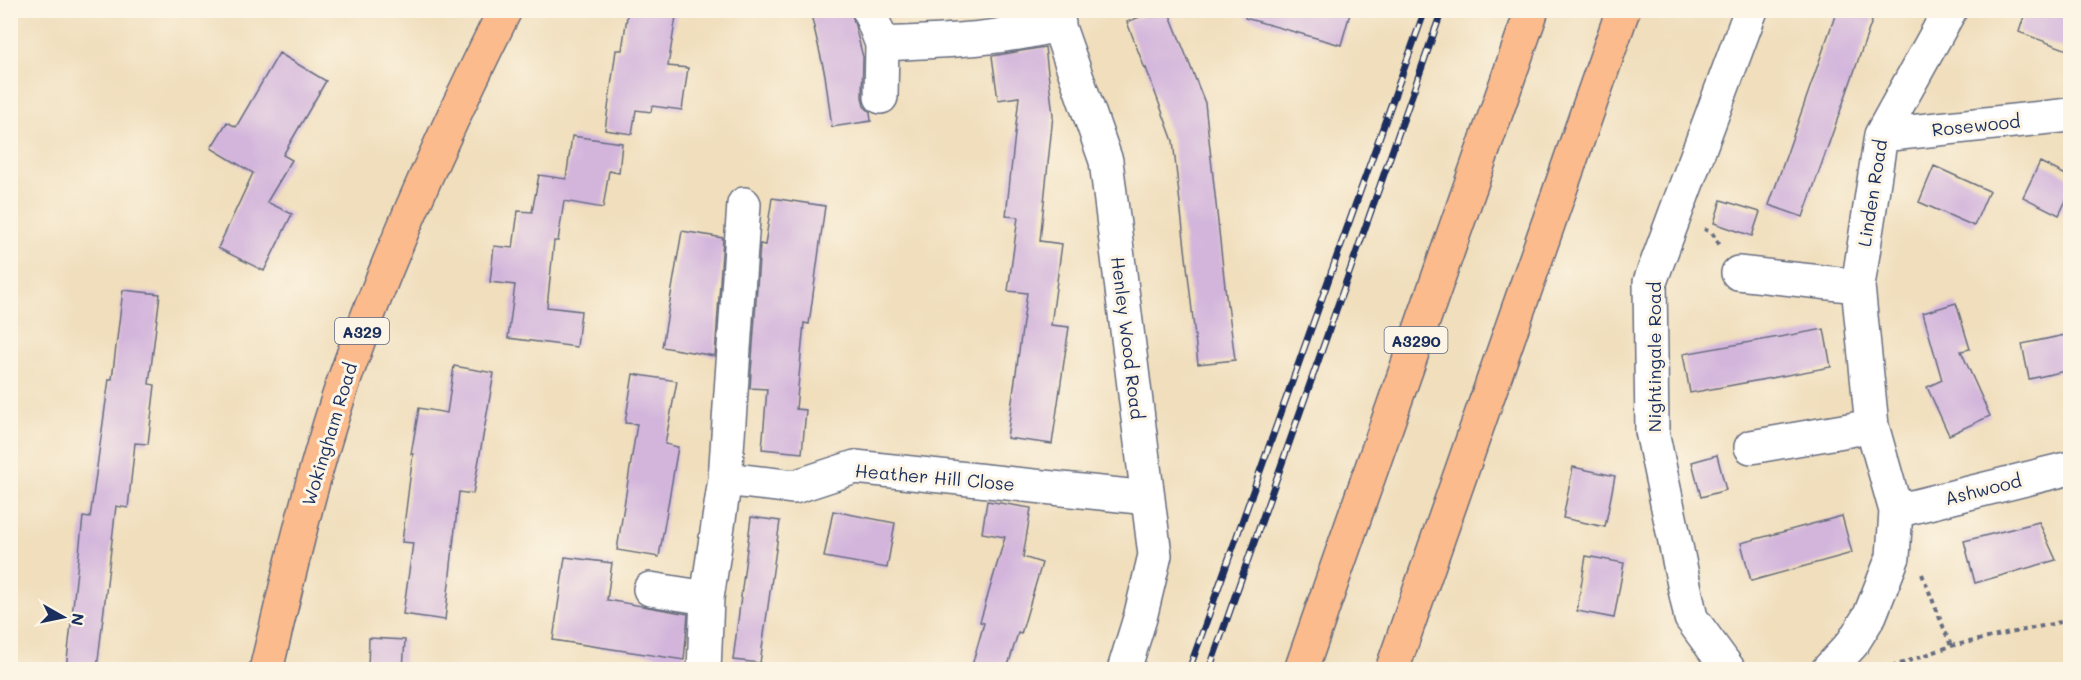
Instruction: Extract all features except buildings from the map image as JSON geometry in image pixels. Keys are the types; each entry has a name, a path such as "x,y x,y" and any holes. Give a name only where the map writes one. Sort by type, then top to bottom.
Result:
{"main road":[{"name":"Wokingham Road","path":"266,669 321,456 347,372 408,217 505,10"},
{"name":"A3290","path":"1301,669 1532,10"},
{"path":"1392,669 1623,10"}],"street":[{"path":"869,10 882,44 880,97"},
{"name":"Nightingale Road","path":"1729,669 1691,618 1652,431 1650,282 1751,10"},
{"name":"Linden Road","path":"1830,669 1852,644 1870,615 1893,557 1896,511 1872,426 1858,286 1881,135 1950,10"},
{"path":"882,44 957,40 1038,30 1056,17"},
{"name":"Henley Wood Road","path":"1056,17 1106,161 1155,555 1140,618 1124,669"},
{"name":"Rosewood","path":"1881,135 2070,115"},
{"path":"704,669 707,598 725,479 744,204"},
{"path":"1738,273 1858,286"},
{"path":"1751,447 1872,426"},
{"name":"Heather Hill Close","path":"725,479 794,487 855,468 1148,498"},
{"name":"Ashwood","path":"1896,511 2070,468"},
{"path":"650,589 707,598"}],"path":[{"path":"1677,212 1712,233 1738,273"},
{"path":"1922,573 1951,646"},
{"path":"1883,669 1951,646 2070,620"}],"railway":[{"path":"1189,670 1425,10"},
{"path":"1209,670 1442,10"}]}
